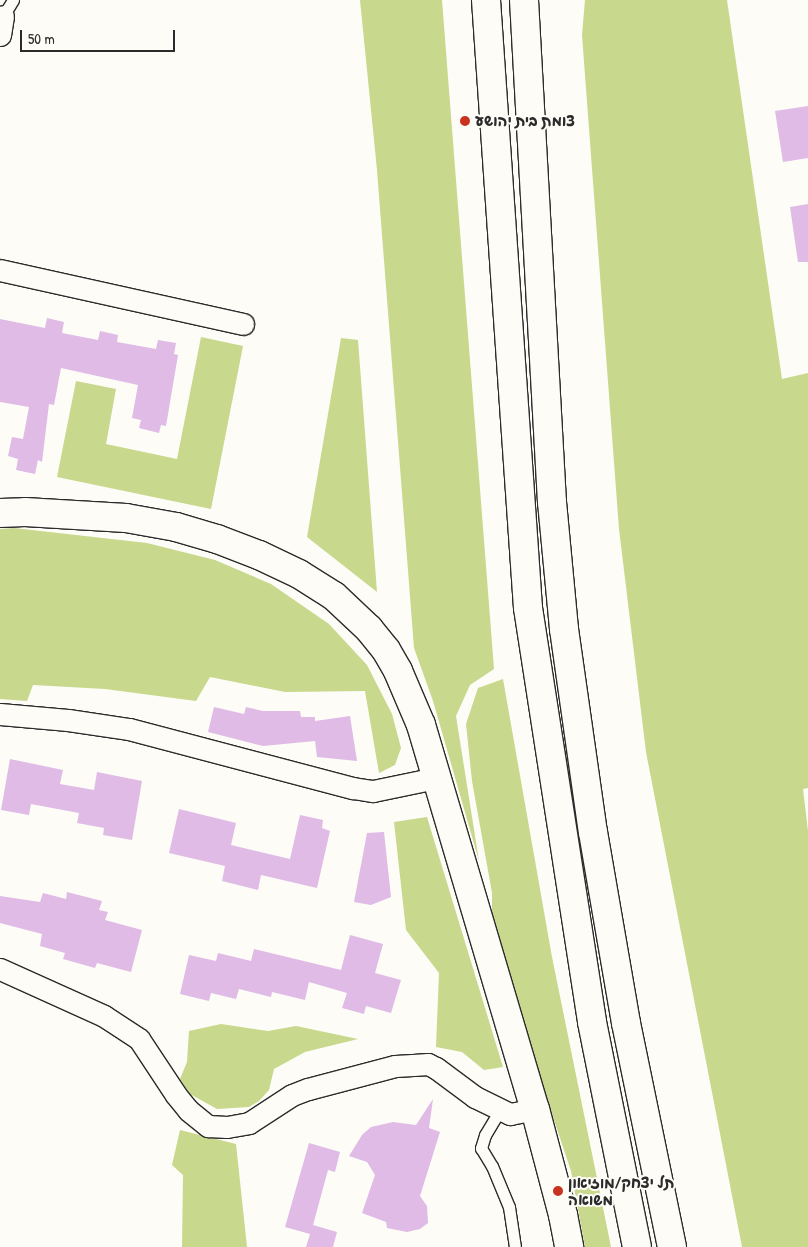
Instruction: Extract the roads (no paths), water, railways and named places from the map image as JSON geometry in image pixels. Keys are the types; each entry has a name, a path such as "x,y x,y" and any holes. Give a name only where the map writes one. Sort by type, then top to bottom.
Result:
{"main road":[{"path":"486,0 528,608 592,1022 637,1247"},
{"path":"524,0 552,502 564,629 592,832 626,1023 672,1247"},
{"path":"525,31 540,0"},
{"path":"0,513 25,512 126,518 176,527 242,549 298,574 345,605 386,650 409,696 436,778 535,1110 563,1215 569,1247"}],"street":[{"path":"0,270 243,324"},
{"path":"0,714 68,720 129,729 353,788 373,791 436,778"},
{"path":"0,969 82,1005 139,1039 176,1096 188,1110 208,1126 249,1123 292,1095 308,1089 395,1066 428,1064 475,1097 500,1110 510,1114 535,1110"}],"lane":[{"path":"500,1110 485,1135 481,1148 492,1166 509,1207 515,1247"}],"place":[{"name":"צומת בית יהושע","path":"465,121"},
{"name":"תל יצחק/מוזיאון משואה","path":"558,1191"}]}
